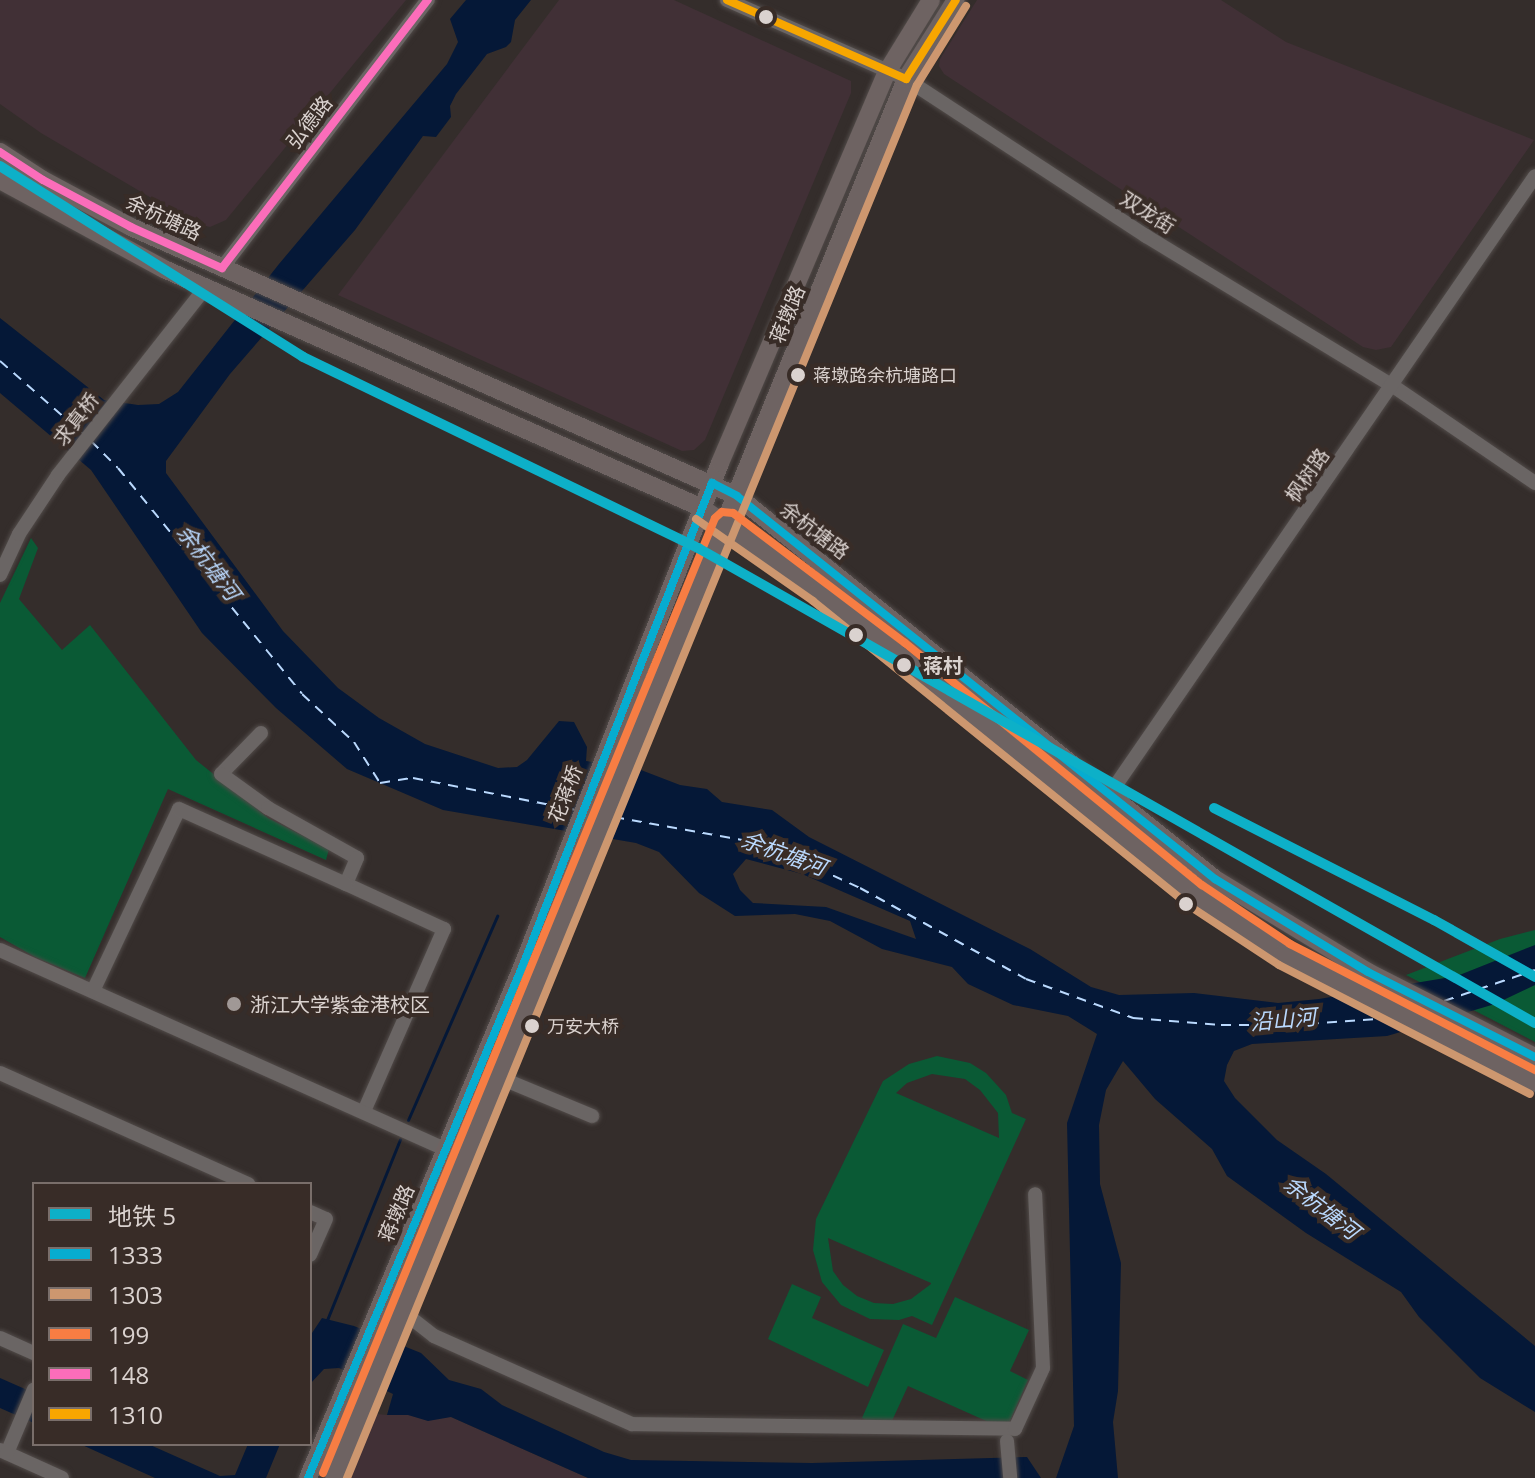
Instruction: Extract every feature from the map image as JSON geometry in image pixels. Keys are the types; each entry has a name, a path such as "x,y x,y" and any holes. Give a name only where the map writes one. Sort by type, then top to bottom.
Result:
{"main road":[{"name":"蒋墩路","path":"649,639 888,70 931,0"},
{"name":"蒋墩路","path":"498,1077 906,79 956,0"},
{"name":"余杭塘路","path":"0,152 43,180 131,227 737,496 1215,879 1368,972 1535,1057"},
{"path":"0,180 95,234 290,327 702,508 920,671 1195,895 1284,954 1535,1083"},
{"name":"花蒋桥","path":"523,965 649,639"},
{"name":"蒋墩路","path":"308,1478 523,965"},
{"path":"334,1478 498,1077"}],"street":[{"name":"弘德路","path":"222,268 428,0"},
{"name":"双龙街","path":"727,0 906,79 1146,236 1393,386 1535,483"},
{"name":"枫树路","path":"1109,795 1535,176"},
{"name":"求真桥","path":"0,575 19,534 58,475 206,287"},
{"path":"261,733 221,774 268,808 357,858 346,884"},
{"path":"93,991 179,809 444,929 364,1111"},
{"path":"0,950 447,1150"},
{"path":"0,1073 244,1182"},
{"path":"498,1077 592,1116"},
{"path":"400,1318 632,1424 1015,1429 1043,1368 1035,1194"},
{"path":"312,1213 326,1219 312,1250"},
{"path":"0,1338 32,1352"},
{"path":"32,1394 4,1452 62,1478"},
{"path":"1008,1447 1010,1478"}],"shaded area":[{"path":"0,0 406,0 226,220 210,227 194,223 41,133 0,104"},
{"path":"559,0 674,0 851,81 851,93 705,440 694,450 682,451 338,295"},
{"path":"977,0 1221,0 1286,42 1534,140 1391,347 1376,350 1363,347 944,74 939,66 940,59"},
{"path":"407,1402 451,1417 588,1478 350,1478 376,1414 387,1415"}],"green space":[{"path":"31,538 38,548 19,599 62,650 90,625 196,760 268,818 329,849 326,860 168,789 85,978 35,957 0,937 0,603"},
{"path":"1535,930 1535,1042 1406,975 1500,939"},
{"path":"937,1056 970,1063 986,1073 1006,1095 1012,1113 1026,1119 932,1325 912,1316 899,1320 870,1319 841,1305 822,1282 813,1250 816,1219 883,1081 909,1064","holes":["932,1074 965,1079 980,1090 998,1113 999,1138 896,1093 907,1083","828,1238 931,1283 931,1284 911,1299 893,1304 874,1303 857,1296 843,1285 833,1271"]},
{"path":"792,1284 821,1297 812,1318 884,1350 868,1387 768,1339"},
{"path":"955,1297 1029,1330 1010,1371 1028,1380 1009,1423 993,1424 908,1386 891,1423 876,1424 862,1418 903,1324 936,1338"}],"water":[{"path":"466,0 531,0 515,20 511,42 487,54 456,94 450,106 451,117 436,137 423,136 355,230 230,374 166,461 166,473 283,631 338,688 379,718 425,744 498,768 517,767 527,760 559,721 574,722 587,747 586,761 641,770 680,785 707,789 722,802 772,810 809,837 1030,949 1091,987 1119,995 1194,993 1278,1003 1319,999 1457,976 1535,945 1535,985 1495,1004 1387,1036 1252,1044 1234,1051 1224,1081 1235,1098 1277,1140 1326,1174 1535,1346 1535,1412 1480,1378 1419,1317 1401,1292 1306,1233 1227,1176 1212,1149 1155,1099 1123,1061 1106,1090 1099,1125 1100,1184 1121,1263 1118,1391 1113,1422 1118,1478 1056,1478 1074,1426 1067,1123 1097,1034 1068,1016 1013,1005 968,984 952,967 882,949 830,921 795,914 735,916 699,893 659,852 636,843 443,810 347,769 276,708 202,633 91,470 0,393 0,318 104,400 138,405 159,404 178,392 279,264 447,64 458,42 450,19","holes":["746,859 802,874 910,921 916,939 826,907 753,903 740,890 733,874"]},
{"path":"322,1318 354,1326 421,1353 449,1380 481,1389 502,1405 604,1452 631,1460 812,1463 1027,1457 1041,1478 588,1478 451,1417 428,1421 408,1415 387,1415 393,1394 339,1368 324,1369 312,1382 312,1333"},
{"path":"0,1378 32,1392 32,1422 0,1408"},
{"path":"84,1446 152,1446 220,1476 235,1475 247,1446 279,1446 266,1478 155,1478"}],"waterway":[{"path":"408,1120 497,916"},
{"path":"327,1320 400,1139"}],"ferry route":[{"path":"0,361 83,434"},
{"path":"91,441 118,468 302,694 354,742 380,783 413,778 576,810"},
{"path":"614,817 748,841 784,853 860,888 1026,979 1133,1018 1221,1025 1291,1025 1392,1018"},
{"path":"1444,1001 1535,970"}],"metro line":[{"name":"5","path":"0,166 303,357 698,548 1535,1023"},
{"name":"5","path":"1214,808 1434,920 1535,977"}],"transit line":[{"name":"148","path":"222,268 428,0"},
{"name":"1310","path":"727,0 906,79 956,0"},
{"name":"1303","path":"347,1478 917,85 966,6"},
{"name":"148","path":"0,152 43,180 131,227 222,268"},
{"name":"1333","path":"308,1478 523,965 712,483 737,496 1215,879 1368,972 1535,1057"},
{"name":"199","path":"323,1473 715,518 722,512 733,513 905,643 1202,885 1290,944 1535,1070"},
{"name":"1303","path":"696,519 813,601 1188,905 1279,965 1530,1094"}],"place":[{"name":"蒋墩路余杭塘路口","path":"798,375"},
{"name":"蒋村","path":"904,665"},
{"name":"浙江大学紫金港校区","path":"234,1004"},
{"name":"万安大桥","path":"532,1026"}],"water label":[{"name":"余杭塘河","path":"209,562"},
{"name":"余杭塘河","path":"784,853"},
{"name":"沿山河","path":"1283,1019"},
{"name":"余杭塘河","path":"1322,1207"}]}
